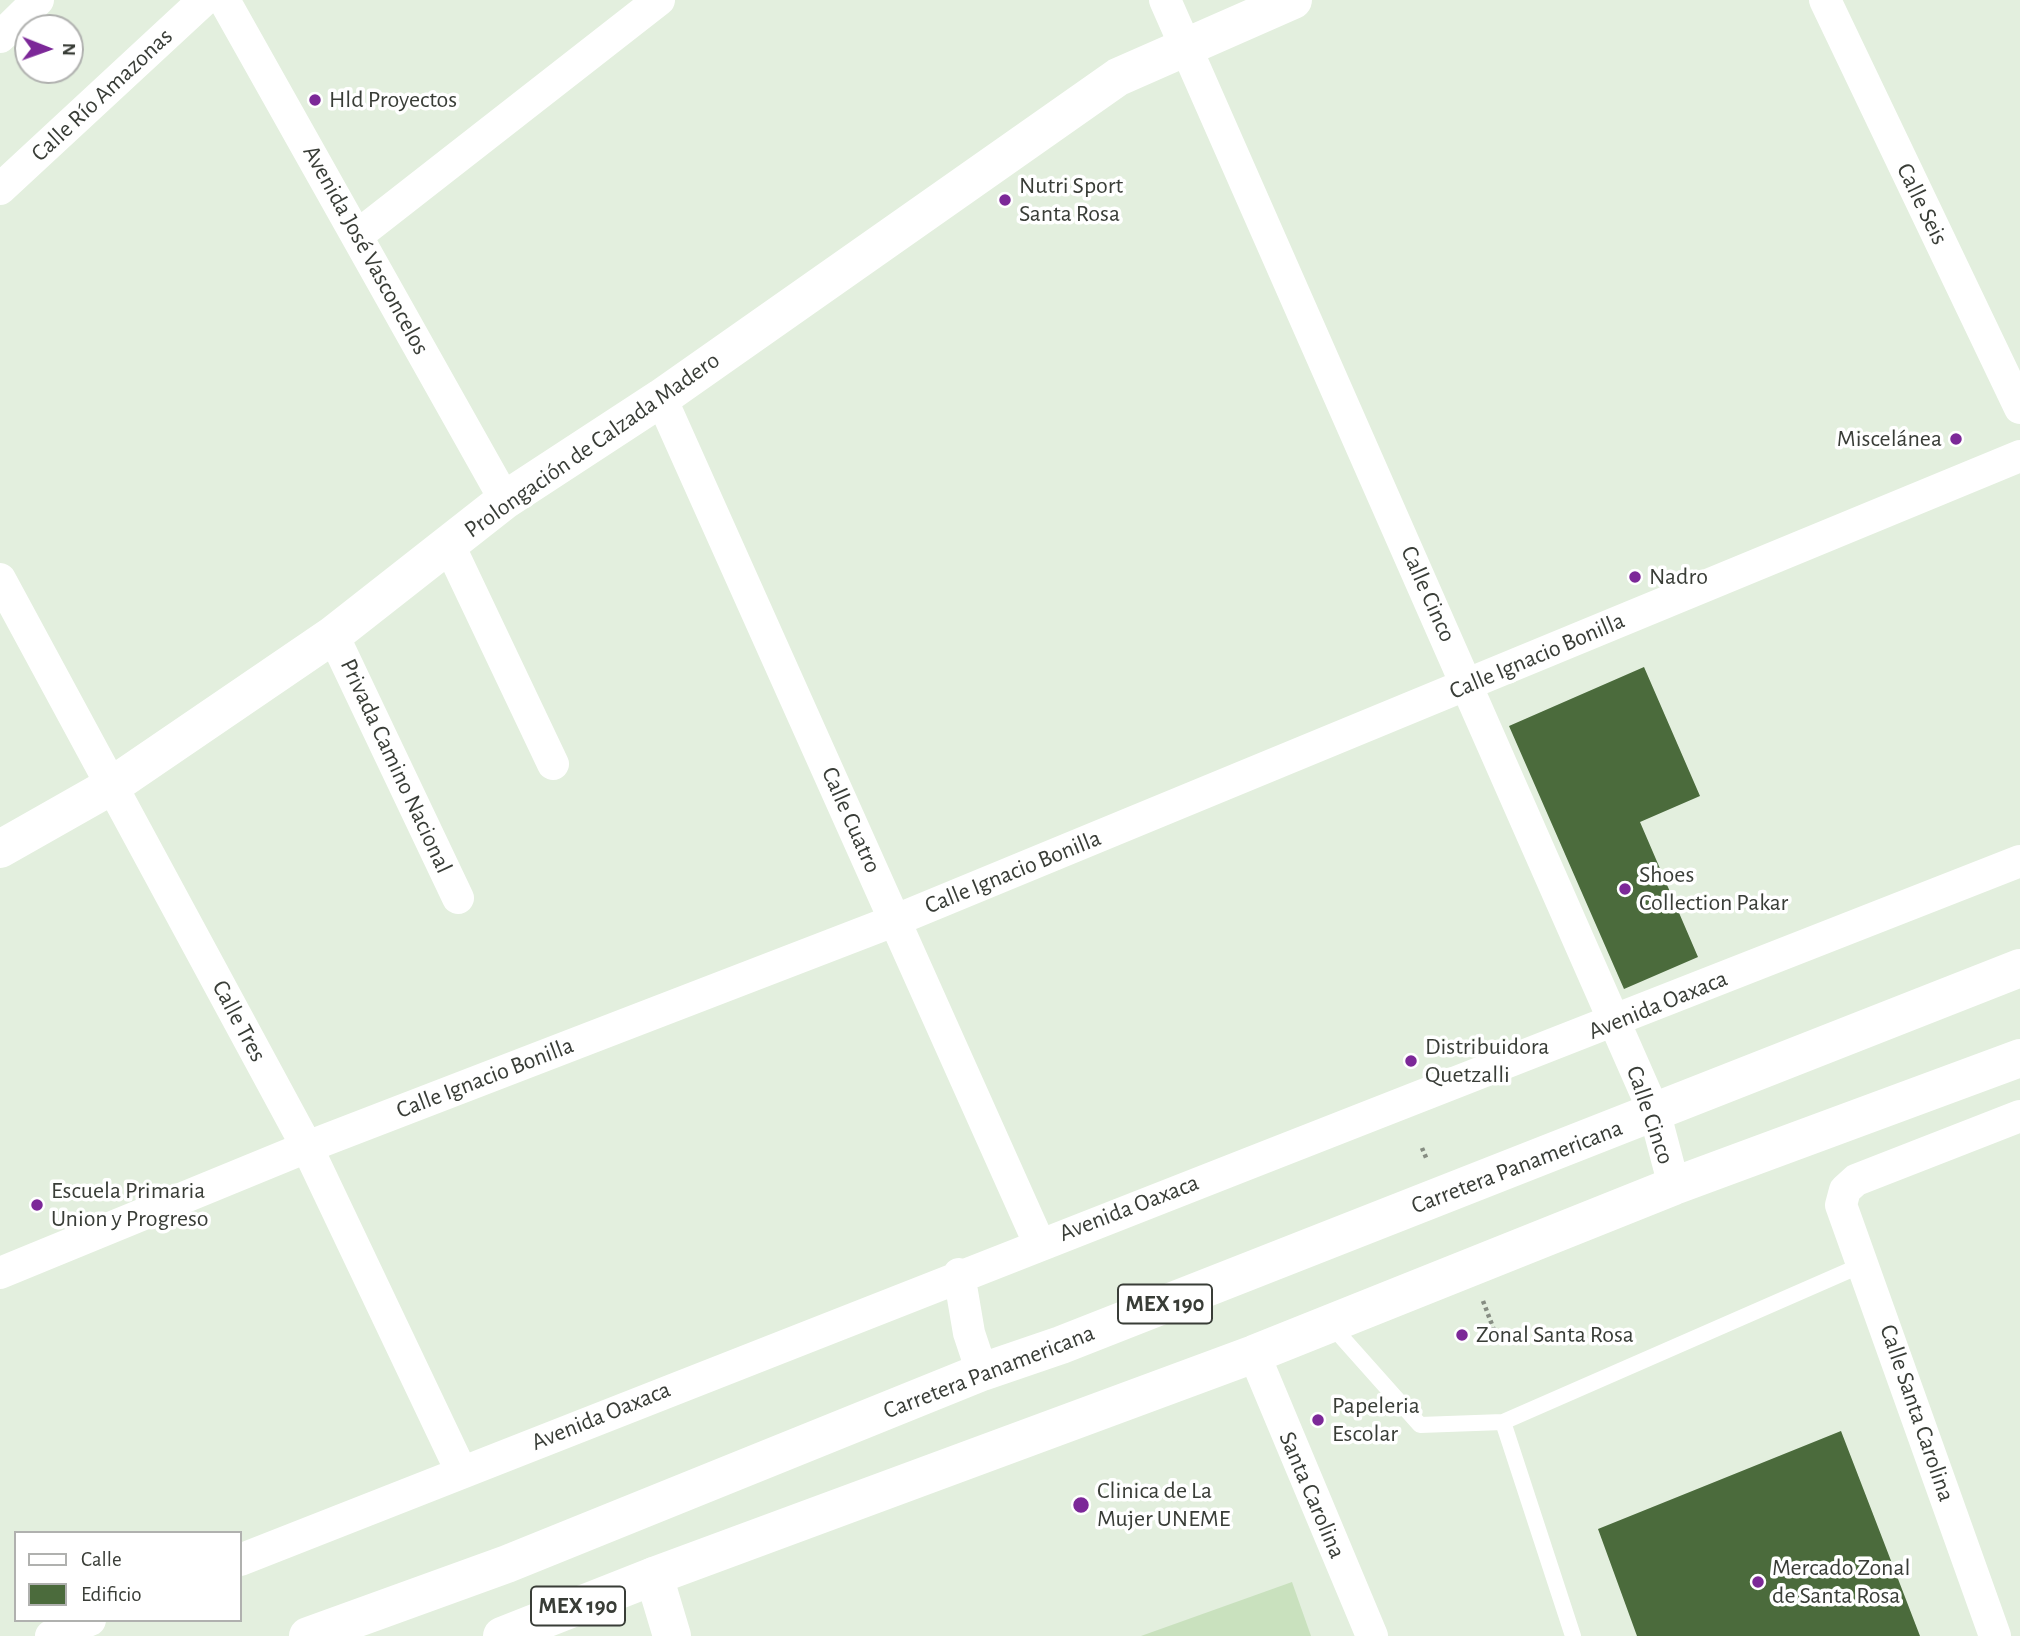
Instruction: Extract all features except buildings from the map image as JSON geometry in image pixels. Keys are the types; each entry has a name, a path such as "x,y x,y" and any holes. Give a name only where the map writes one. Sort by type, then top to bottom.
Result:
{"main road":[{"name":"Prolongación de Calzada Madero","path":"0,849 113,785 333,635 505,500 661,398 1118,77 1293,0"},
{"name":"Carretera Panamericana","path":"309,1636 507,1564 982,1372 1074,1340 1655,1114 2020,968"},
{"name":"MEX 190","path":"502,1636 654,1576 1254,1354 1674,1186 2020,1058"},
{"path":"654,1576 671,1636"}],"street":[{"path":"0,37 38,0"},
{"name":"Calle Río Amazonas","path":"0,189 204,0"},
{"name":"Avenida José Vasconcelos","path":"224,0 505,500"},
{"path":"358,235 659,0"},
{"name":"Calle Cinco","path":"1165,0 1655,1114 1674,1186"},
{"name":"Calle Seis","path":"1825,0 2020,408"},
{"name":"Calle Cuatro","path":"661,398 1039,1243"},
{"name":"Calle Ignacio Bonilla","path":"0,1273 307,1147 896,920 2020,456"},
{"path":"449,545 552,764"},
{"name":"Calle Tres","path":"0,579 307,1147 461,1471"},
{"name":"Privada Camino Nacional","path":"333,635 458,898"},
{"name":"Avenida Oaxaca","path":"242,1559 959,1274 1615,1022 2020,861"},
{"name":"Calle Santa Carolina","path":"1995,1636 1841,1205 1845,1190 1856,1180 2020,1116"},
{"path":"959,1274 969,1333 982,1372"},
{"name":"Santa Carolina","path":"1254,1354 1372,1636"},
{"path":"51,1636 85,1622"}],"lane":[{"path":"1331,1324 1419,1425 1503,1422 1864,1264"},
{"path":"1503,1422 1573,1636"}],"green space":[{"path":"1292,1582 1311,1636 1141,1636"}],"place":[{"name":"Hld Proyectos","path":"315,100"},
{"name":"Nutri Sport Santa Rosa","path":"1005,200"},
{"name":"Miscelánea","path":"1956,439"},
{"name":"Nadro","path":"1635,577"},
{"name":"Shoes Collection Pakar","path":"1625,889"},
{"name":"Distribuidora Quetzalli","path":"1411,1061"},
{"name":"Escuela Primaria Union y Progreso","path":"37,1205"},
{"name":"Zonal Santa Rosa","path":"1462,1335"},
{"name":"Papeleria Escolar","path":"1318,1420"},
{"name":"Clinica de La Mujer UNEME","path":"1081,1505"},
{"name":"Mercado Zonal de Santa Rosa","path":"1758,1582"}]}
